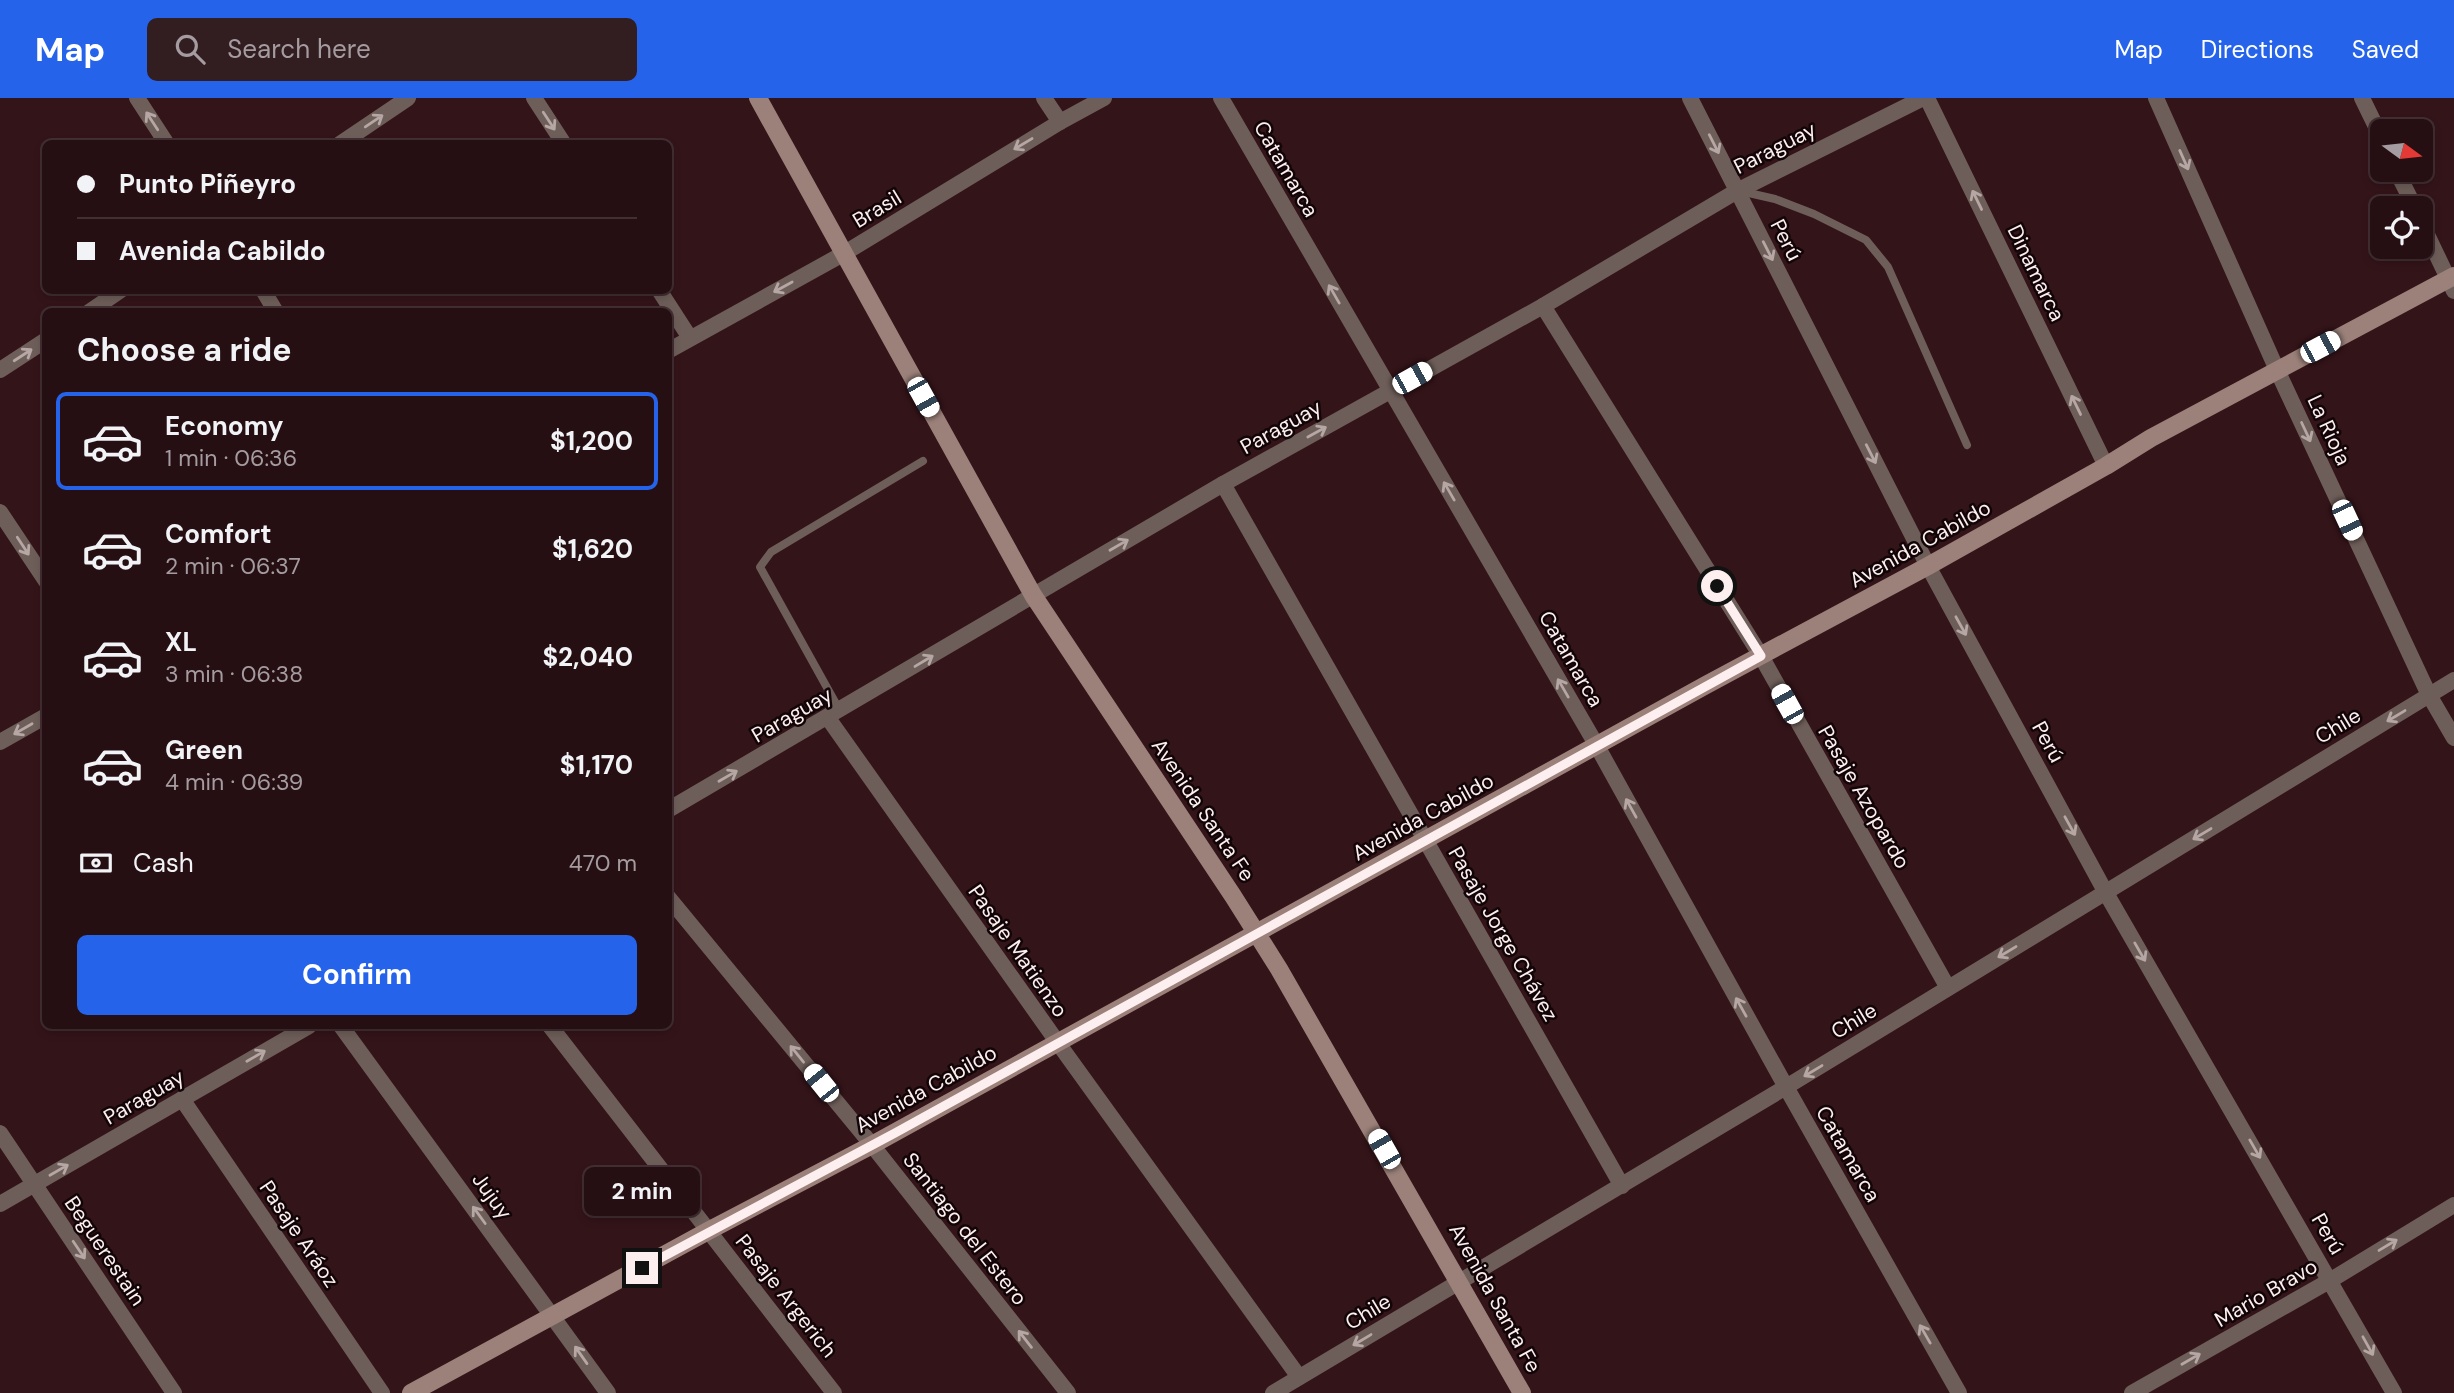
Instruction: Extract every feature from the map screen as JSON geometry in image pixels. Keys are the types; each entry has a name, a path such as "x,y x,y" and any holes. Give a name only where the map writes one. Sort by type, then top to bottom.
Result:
{"street":[{"path":"137,98 164,140"},
{"path":"346,140 408,98"},
{"path":"534,98 561,140"},
{"name":"Avenida Santa Fe","path":"758,98 1033,595 1286,980 1522,1393"},
{"path":"1044,98 1060,122"},
{"name":"Brasil","path":"672,349 843,254 1104,98"},
{"name":"Catamarca","path":"1221,98 1597,747 1959,1393"},
{"name":"Perú","path":"1690,98 1928,566 2106,893 2394,1393"},
{"name":"Paraguay","path":"672,808 834,715 1223,484 1543,306 1737,191 1925,98"},
{"name":"Dinamarca","path":"1925,98 2106,466"},
{"name":"La Rioja","path":"2156,98 2277,370 2429,695 2454,738"},
{"path":"2362,98 2372,119"},
{"path":"2433,245 2452,282"},
{"name":"Avenida Cabildo","path":"411,1393 1058,1044 1136,998 1928,566 2151,438 2277,370 2452,282"},
{"path":"95,308 115,294"},
{"name":"Pasaje Azopardo","path":"1543,306 1761,656 1948,988"},
{"path":"672,310 690,338"},
{"path":"0,370 42,343"},
{"name":"Pasaje Jorge Chávez","path":"1223,484 1622,1186"},
{"path":"0,512 42,575"},
{"name":"Chile","path":"1273,1393 1786,1087 2454,680"},
{"name":"Pasaje Matienzo","path":"834,715 1058,1044 1298,1377"},
{"path":"0,742 42,718"},
{"name":"Santiago del Estero","path":"672,902 872,1145 1068,1393"},
{"name":"Paraguay","path":"0,1204 304,1029"},
{"name":"Jujuy","path":"343,1029 608,1393"},
{"name":"Pasaje Argerich","path":"552,1029 834,1393"},
{"name":"Pasaje Aráoz","path":"182,1099 382,1393"},
{"name":"Beguerestain","path":"0,1133 174,1393"},
{"name":"Mario Bravo","path":"2132,1393 2331,1280 2454,1205"}],"lane":[{"path":"1737,191 1788,204 1866,240 1888,267 1967,445"},
{"path":"834,715 760,567 771,552 923,461"}],"route":[{"path":"642,1268 1058,1044 1136,998 1294,914 1761,656 1717,586"}]}
